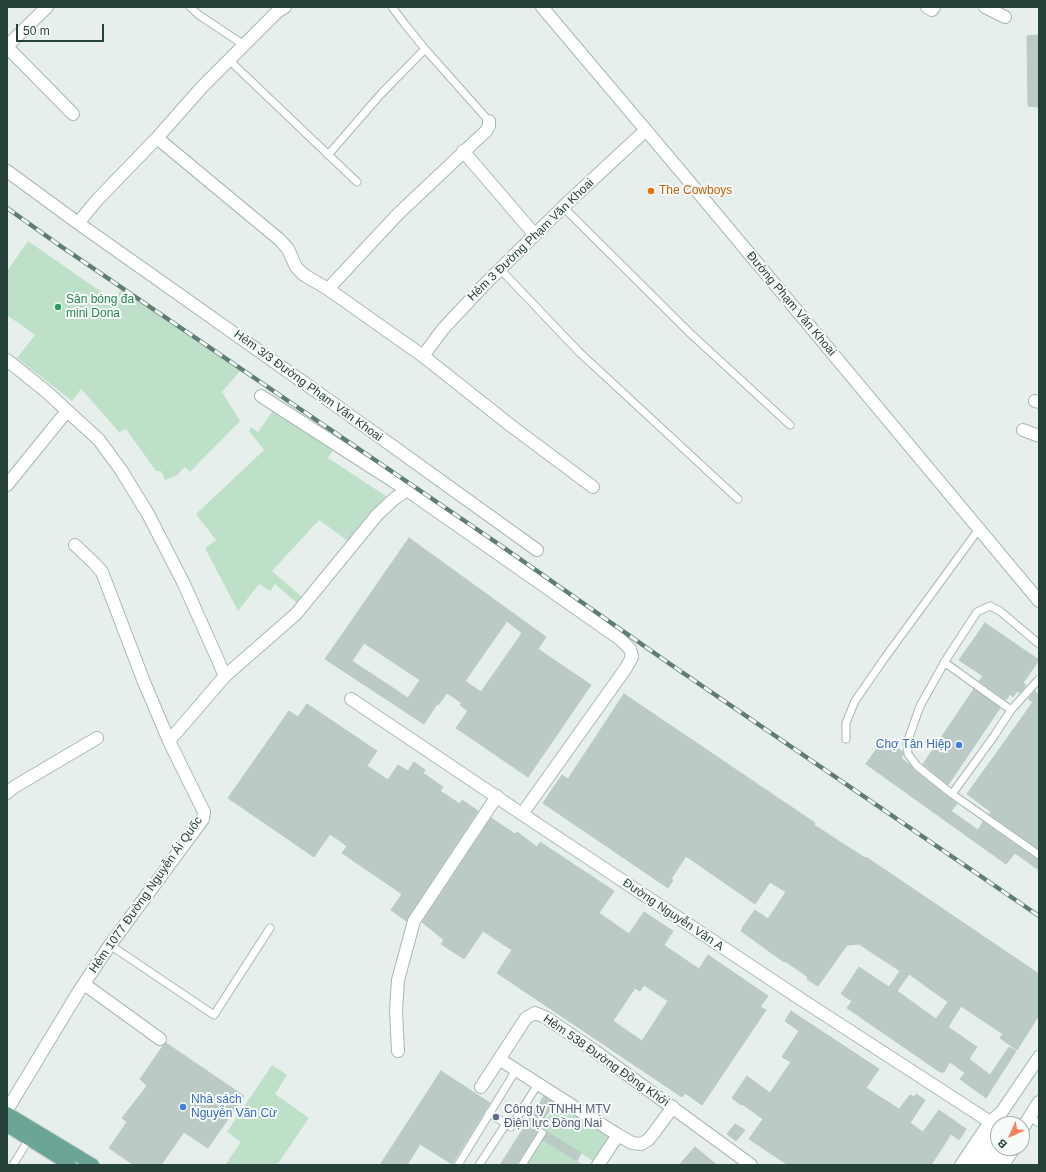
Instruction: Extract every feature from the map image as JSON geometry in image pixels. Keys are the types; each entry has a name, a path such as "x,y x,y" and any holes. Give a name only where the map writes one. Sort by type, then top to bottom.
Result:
{"main road":[{"path":"7,1113 31,1135 70,1165"},
{"path":"7,1126 31,1135 93,1165"}],"street":[{"path":"47,7 7,46 73,114"},
{"path":"78,223 98,199 157,138 202,87 277,12 285,7"},
{"name":"Đường Phạm Văn Khoai","path":"542,7 1039,601"},
{"path":"927,7 932,10 934,7"},
{"path":"985,7 1005,16"},
{"path":"328,289 398,214 486,131 489,126 489,121"},
{"name":"Hẻm 3 Đường Phạm Văn Khoai","path":"423,356 443,329 500,269 563,207 646,130"},
{"path":"157,138 280,240 288,249 296,267 304,275 328,289 423,356 510,425 593,487"},
{"path":"464,152 535,235"},
{"name":"Hẻm 3/3 Đường Phạm Văn Khoai","path":"7,171 537,550"},
{"path":"7,360 48,393 99,440 121,470 148,514 184,584 225,676"},
{"path":"261,396 407,490 620,639 630,649 632,657 626,668 522,814"},
{"path":"7,485 67,411"},
{"path":"1023,430 1039,436"},
{"path":"169,741 225,676 296,614 377,515 394,499 407,490"},
{"name":"Hẻm 1077 Đường Nguyễn Ái Quốc","path":"7,1110 110,944 203,819 204,812 202,805 169,741 144,682 102,572 75,545"},
{"name":"Đường Nguyễn Văn A","path":"351,699 796,996 990,1119"},
{"path":"7,793 14,787 97,738"},
{"path":"398,1051 396,1010 398,980 414,921 497,796"},
{"path":"84,984 160,1039"},
{"name":"Hẻm 538 Đường Đồng Khởi","path":"481,1087 526,1018 535,1013 545,1017 596,1051 751,1165"},
{"path":"1002,1116 1039,1058"},
{"path":"499,1059 632,1143 641,1144 648,1140 673,1107"},
{"path":"1034,1120 1039,1102"},
{"path":"961,1165 990,1131"},
{"path":"598,1165 618,1135"},
{"path":"975,1165 990,1136"},
{"path":"989,1165 995,1156"},
{"path":"1003,1165 1009,1156"}],"lane":[{"path":"190,7 199,15 244,45"},
{"path":"392,7 425,49 489,121"},
{"path":"328,155 380,95 425,49"},
{"path":"229,60 357,182"},
{"path":"563,207 692,335 790,425"},
{"path":"500,269 579,352 738,499"},
{"path":"846,739 846,723 855,702 884,659 979,529"},
{"path":"1039,644 1000,610 990,606 977,612 944,662 920,706 907,743 908,754 917,766 952,794 1039,855"},
{"path":"944,662 1011,710"},
{"path":"952,794 1011,710 1038,682"},
{"path":"110,944 214,1015 270,928"},
{"path":"468,1165 459,1163 516,1070"},
{"path":"489,1113 511,1127 538,1084"},
{"path":"479,1165 506,1124"},
{"path":"522,1165 542,1133"},
{"path":"13,1165 31,1135"}],"green space":[{"path":"28,241 113,300 122,289 241,370 222,392 240,421 190,472 185,467 176,476 165,480 161,471 156,471 126,429 119,432 81,389 72,401 17,358 35,335 7,315 7,271"},
{"path":"274,409 334,448 328,458 386,496 348,541 319,520 272,571 302,597 297,603 275,584 270,591 259,584 238,611 205,548 216,540 196,514 264,450 249,431 251,427 258,432"},
{"path":"272,1065 287,1075 275,1094 309,1118 277,1165 225,1165 241,1142 227,1132"},
{"path":"558,1101 609,1136 593,1161 541,1128"},
{"path":"543,1140 583,1165 527,1165"}],"building":[{"path":"1039,35 1039,107 1028,106 1027,36"},
{"path":"409,538 546,637 538,649 591,685 528,777 456,728 468,711 460,705 462,703 447,693 438,705 437,704 424,724 325,659","holes":["507,621 522,633 481,692 465,681","364,643 420,680 408,698 352,661"]},
{"path":"985,623 1039,660 1023,683 1026,685 1020,693 1017,691 1013,697 1010,694 1006,700 979,681 983,676 959,660"},
{"path":"974,689 1000,708 948,785 923,764"},
{"path":"1035,691 1038,694 1039,693 1039,849 989,814 991,812 967,794 1033,702 1028,699"},
{"path":"624,694 815,823 814,825 865,858 866,857 1039,974 1039,1015 1017,1050 1000,1038 1003,1034 961,1006 948,1027 977,1047 969,1059 990,1075 1009,1047 1016,1051 986,1098 960,1079 965,1073 950,1062 944,1072 940,1072 847,1008 852,1001 841,994 859,967 889,987 900,971 859,944 847,945 818,986 807,979 808,977 785,961 784,962 741,931 755,910 768,919 786,892 770,882 755,904 686,856 671,879 673,880 668,888 543,803 562,775 568,779","holes":["909,974 948,1002 936,1019 897,991"]},
{"path":"307,704 377,751 367,766 388,780 398,765 408,771 414,762 425,770 423,773 443,787 440,791 460,804 462,800 478,811 406,921 391,910 402,894 342,853 347,846 330,834 314,857 228,798 289,711 298,717"},
{"path":"884,738 903,752 901,758 914,770 957,804 951,811 978,830 983,822 1039,860 1039,870 1015,853 1006,864 866,764"},
{"path":"491,818 515,834 517,832 537,847 540,842 614,891 599,913 629,934 644,912 673,931 664,945 699,969 708,955 768,996 760,1007 766,1010 702,1105 685,1093 682,1097 497,973 512,950 483,931 464,959 441,944 444,940 422,922","holes":["644,985 668,1001 642,1041 613,1021 635,988 640,991"]},
{"path":"791,1011 879,1069 866,1088 899,1109 910,1095 914,1097 916,1094 925,1100 910,1123 923,1132 939,1110 966,1129 959,1140 951,1134 931,1165 788,1165 749,1139 763,1119 732,1098 747,1076 770,1093 791,1062 782,1057 799,1031 785,1021"},
{"name":"Nhà sách Nguyễn Văn Cừ","path":"166,1043 244,1096 208,1148 184,1132 161,1165 134,1165 109,1148 127,1122 122,1118 147,1086 140,1079"},
{"path":"441,1071 490,1103 452,1164 420,1144 407,1165 380,1165"},
{"path":"544,1096 554,1103 539,1127 541,1128 538,1130 516,1165 500,1165"},
{"path":"735,1124 745,1130 736,1141 727,1134"},
{"path":"547,1132 581,1153 577,1161 543,1140"},
{"path":"695,1147 717,1165 679,1165"}],"railway":[{"path":"7,208 1039,916"}],"place":[{"name":"The Cowboys","path":"651,191"},
{"name":"Sân bóng đa mini Dona","path":"58,307"},
{"name":"Chợ Tân Hiệp","path":"959,745"},
{"name":"Nhà sách Nguyễn Văn Cừ","path":"183,1107"},
{"name":"Công ty TNHH MTV Điện lực Đồng Nai","path":"496,1117"}]}
